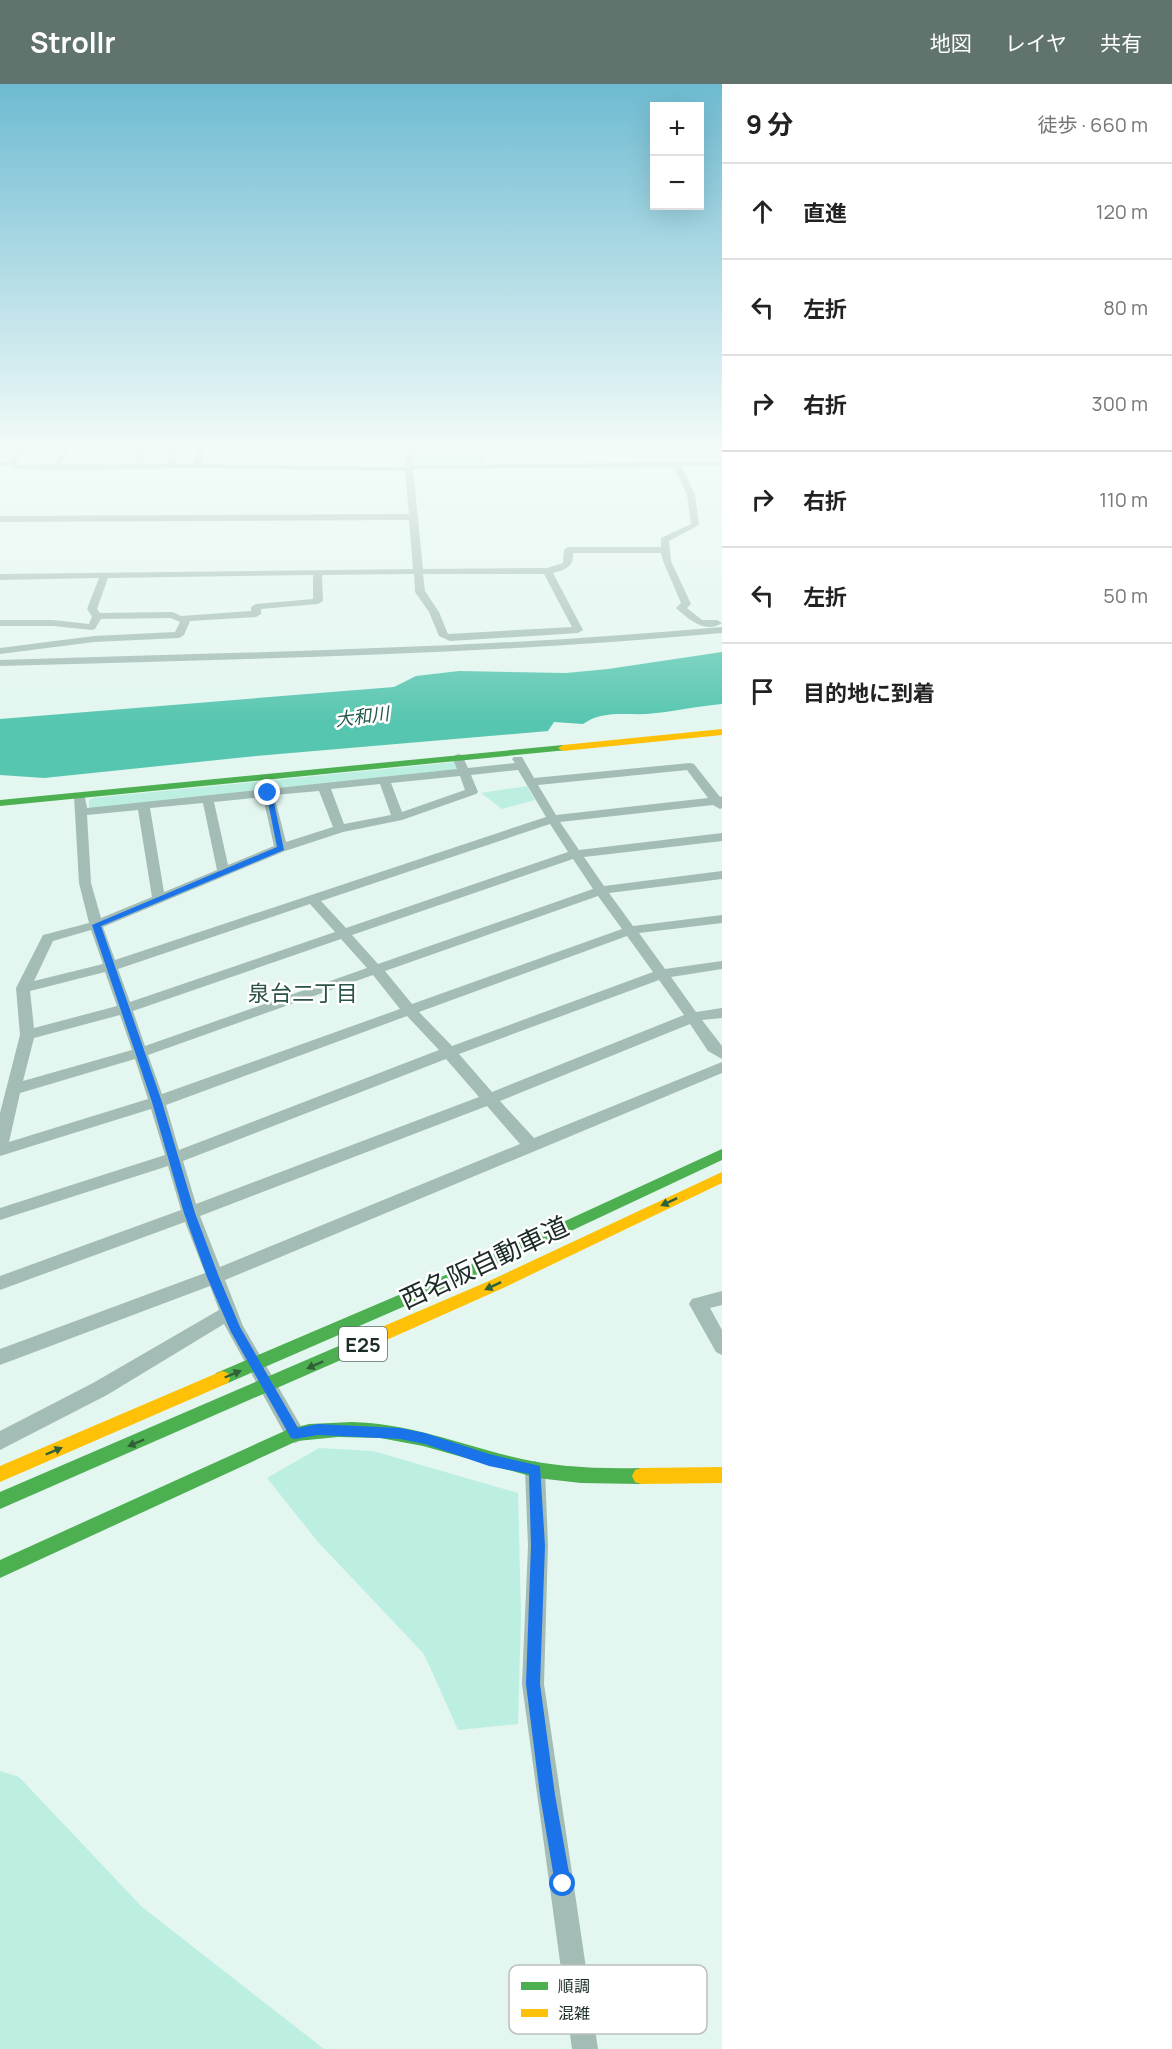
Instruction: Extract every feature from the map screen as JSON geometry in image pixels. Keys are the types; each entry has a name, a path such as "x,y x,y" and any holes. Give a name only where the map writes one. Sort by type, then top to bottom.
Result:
{"main road":[{"path":"0,803 458,756 722,732"},
{"name":"西名阪自動車道","path":"0,1474 482,1266 722,1155"},
{"name":"西名阪自動車道","path":"0,1501 474,1294 722,1177"},
{"path":"0,1569 291,1426 318,1430 400,1433 489,1460 535,1470 598,1476 722,1475"}],"street":[{"path":"416,538 420,592 428,598 431,611 440,620 444,636 450,638 578,630 547,572"},
{"path":"666,538 664,550 671,574 686,604 681,609 700,623 722,622"},
{"path":"0,577 317,572 547,572 563,569 567,565 570,556 568,550 664,550"},
{"path":"97,616 173,615 178,619 256,614 255,607 318,601 317,572"},
{"path":"97,616 92,609 104,577"},
{"path":"0,623 53,622 93,627 97,616"},
{"path":"0,651 105,638 179,635 186,618"},
{"path":"0,663 448,649 603,641 722,630"},
{"path":"514,751 552,819 576,854 713,1047 722,1054"},
{"path":"0,1144 27,1035 23,988 48,938 96,925 282,848 340,829 398,817 472,792 458,756"},
{"path":"81,812 521,766"},
{"path":"530,782 690,766 720,803"},
{"path":"384,780 398,817"},
{"path":"324,787 340,829"},
{"path":"268,793 282,848"},
{"path":"80,796 85,883 96,925 157,1102 190,1213 213,1277 232,1320 291,1426"},
{"path":"208,799 223,871"},
{"path":"23,988 112,966 552,819 720,803"},
{"path":"144,807 159,899"},
{"path":"27,1035 125,1009 576,854 722,837"},
{"path":"15,1089 139,1053 602,890 722,875"},
{"path":"313,900 531,1146"},
{"path":"0,1150 157,1102 631,930 722,919"},
{"path":"0,1214 174,1158 449,1052 661,974 722,965"},
{"path":"0,1282 190,1213 489,1099 693,1017 722,1013"},
{"path":"0,1357 213,1277 722,1067"},
{"path":"722,1298 698,1304 722,1347"},
{"path":"0,1441 232,1320"},
{"path":"535,1470 538,1546 533,1684 574,1965"},
{"path":"583,2034 585,2049"}],"shaded area":[{"path":"455,762 458,769 89,810 89,800 93,798"},
{"path":"527,786 535,800 502,809 481,793"},
{"path":"319,1448 373,1451 518,1493 521,1614 518,1724 458,1730 424,1654 318,1542 267,1478"},
{"path":"0,1771 19,1777 142,1907 324,2049 0,2049"}],"water":[{"name":"大和川","path":"722,652 722,704 647,714 606,715 583,724 554,722 548,731 256,756 44,778 0,775 0,719 394,687 416,676 459,671 566,673"}],"traffic: fast":[{"path":"0,803 563,748"},
{"path":"222,1378 482,1266 722,1154"},
{"path":"0,1501 376,1337"},
{"path":"0,1569 295,1434 323,1430 394,1432 537,1470 581,1475 641,1476"}],"traffic: slow":[{"path":"563,748 722,732"},
{"path":"376,1337 495,1285 722,1177"},
{"path":"0,1474 222,1378"},
{"path":"641,1476 722,1475"}],"district":[{"name":"泉台二丁目","path":"303,993"}],"route":[{"path":"268,793 282,848 96,925 112,966 157,1102 190,1213 213,1277 235,1328 295,1434 318,1430 400,1433 489,1460 535,1470 538,1546 533,1684 563,1884"}]}
